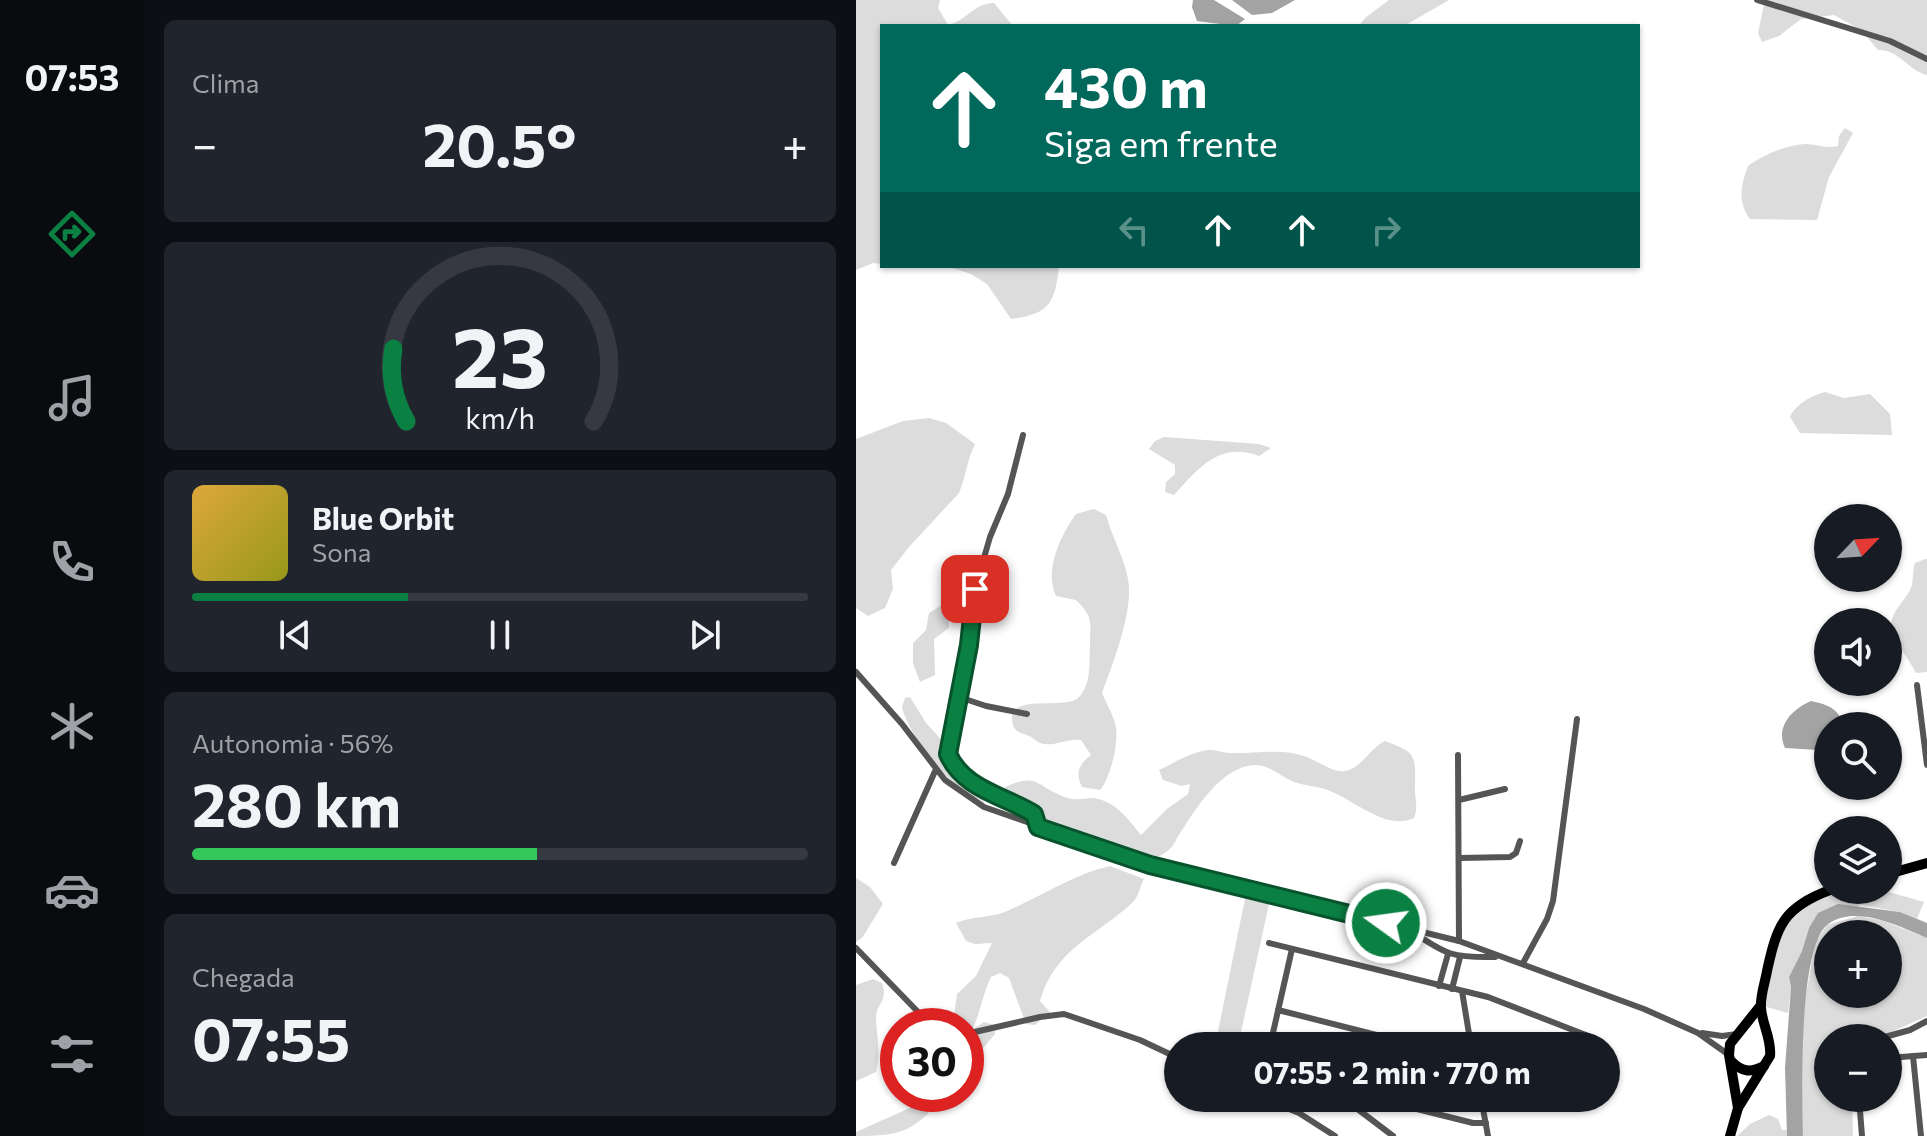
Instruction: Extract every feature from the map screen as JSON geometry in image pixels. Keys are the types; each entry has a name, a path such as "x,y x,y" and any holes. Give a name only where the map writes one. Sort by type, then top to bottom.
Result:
{"main road":[{"path":"1902,870 1927,863"},
{"path":"1730,1136 1738,1108 1770,1056 1761,1005 1772,947 1782,920 1800,903 1814,897"},
{"path":"1738,1108 1730,1044 1761,1005"},
{"path":"1737,1034 1752,1031 1769,1043"},
{"path":"1730,1058 1744,1071 1764,1066"}],"street":[{"path":"1757,0 1890,41 1927,59"},
{"path":"1023,435 1008,494 990,537 975,589 948,754 952,764 982,789 1034,814 1038,827"},
{"path":"856,672 902,724 936,769 964,795 984,807 1150,865 1459,941 1523,963 1698,1033 1737,1034"},
{"path":"1917,685 1927,765"},
{"path":"959,697 1027,714"},
{"path":"1523,963 1547,919 1553,901 1577,719"},
{"path":"1458,755 1459,941"},
{"path":"894,863 936,769"},
{"path":"1459,800 1505,789"},
{"path":"1460,858 1510,857 1516,853 1520,841"},
{"path":"1406,928 1448,954 1502,957"},
{"path":"1269,943 1507,1003 1579,1032"},
{"path":"856,948 914,1008"},
{"path":"1273,1032 1292,949"},
{"path":"1439,986 1448,954"},
{"path":"856,959 864,957"},
{"path":"1452,989 1460,957"},
{"path":"1462,991 1469,1032"},
{"path":"1278,1010 1365,1032"},
{"path":"984,1030 1064,1014 1164,1051"},
{"path":"1902,1032 1927,1021"},
{"path":"1698,1033 1730,1058"},
{"path":"1902,1057 1927,1055"},
{"path":"1913,1056 1923,1111 1921,1136"},
{"path":"1297,1112 1335,1136"},
{"path":"1361,1112 1393,1136"},
{"path":"1429,1112 1473,1123 1486,1123"},
{"path":"1484,1112 1488,1136"},
{"path":"1860,1112 1862,1136"}],"shaded area":[{"path":"856,0 940,0 938,8 947,24 880,24 880,264 873,263 856,270"},
{"path":"1193,0 1214,0 1245,19 1239,24 1197,21"},
{"path":"1232,0 1295,0 1272,13 1252,15"},
{"path":"1389,0 1449,0 1407,24 1360,24"},
{"path":"1765,0 1927,0 1927,75 1892,53 1878,50 1861,30 1834,15 1801,19 1779,36 1762,42 1758,33"},
{"path":"994,3 1011,24 950,24 981,6"},
{"path":"1845,128 1853,133 1829,177 1817,220 1750,219 1743,206 1742,193 1748,166 1790,146 1838,146 1839,136"},
{"path":"952,268 1059,268 1055,290 1048,305 1034,314 1011,319 987,284"},
{"path":"1825,392 1844,398 1870,394 1890,414 1892,435 1800,433 1790,417 1792,413 1804,401"},
{"path":"929,418 946,423 975,444 959,493 891,570 893,589 885,608 868,616 856,608 856,439 903,421"},
{"path":"1164,437 1259,444 1271,448 1259,456 1232,452 1210,460 1174,495 1165,492 1166,482 1175,474 1175,465 1149,449 1155,441"},
{"path":"1094,509 1106,515 1126,571 1129,592 1121,636 1102,693 1115,723 1116,738 1111,767 1100,790 1082,787 1080,782 1079,769 1091,755 1081,740 1042,743 1019,732 1013,725 1017,708 1070,701 1078,698 1086,687 1089,666 1088,616 1076,600 1056,596 1052,576 1059,543 1070,523 1076,514"},
{"path":"1927,559 1927,672 1916,673 1902,650 1902,608 1898,608 1911,588 1915,563"},
{"path":"948,601 949,628 934,639 935,675 920,682 913,663 913,643 926,630 929,613"},
{"path":"910,697 926,723 981,783 985,792 984,802 948,777 919,742 902,707 905,698"},
{"path":"1811,701 1836,712 1814,712 1814,750 1785,748 1782,740 1784,726 1798,709"},
{"path":"1385,741 1408,751 1414,760 1414,818 1393,821 1382,818 1330,791 1294,782 1271,769 1255,765 1242,767 1230,773 1209,792 1172,847 1149,861 1096,843 1071,829 1037,822 1011,802 1005,787 1016,782 1032,781 1068,798 1108,802 1141,835 1167,809 1188,794 1190,784 1182,786 1163,780 1159,770 1191,754 1211,750 1230,753 1286,752 1345,771 1356,766"},
{"path":"1110,866 1144,879 1135,900 1079,944 1056,968 1040,1001 1050,1012 1035,1025 1026,1024 1009,978 1000,973 991,977 980,1008 955,1008 957,994 976,976 992,943 966,941 956,923 1005,912"},
{"path":"856,878 870,887 883,904 862,938 856,942"},
{"path":"1246,894 1270,901 1241,1032 1218,1032"},
{"path":"1902,896 1924,902 1917,919 1900,912 1861,905 1827,920 1814,920 1789,977 1788,1013 1763,1006 1778,944 1795,916 1809,905 1902,904"},
{"path":"1838,904 1900,912 1927,923 1927,938 1902,928 1902,920 1851,916 1814,920 1814,953 1806,992 1804,1025 1803,1136 1787,1136 1785,1068 1791,987 1789,977 1809,928 1818,913"},
{"path":"1858,916 1881,920 1844,920"},
{"path":"1902,928 1927,938 1927,1016 1902,1027 1902,1024 1814,1024 1814,1112 1852,1112 1853,1136 1802,1136 1801,1023 1814,949 1814,1008 1902,1008"},
{"path":"873,979 882,983 884,989 876,1014 876,1072 856,1081 856,985"},
{"path":"984,1022 995,1025 995,1034 984,1047"},
{"path":"901,1112 929,1112 916,1124 897,1132 856,1136 856,1132"},
{"path":"1769,1115 1778,1119 1782,1130 1787,1130 1787,1136 1737,1136 1750,1124"}],"route":[{"path":"975,589 969,645 948,754 952,764 965,777 1002,800 1034,814 1038,827 1150,865 1386,923"}]}
